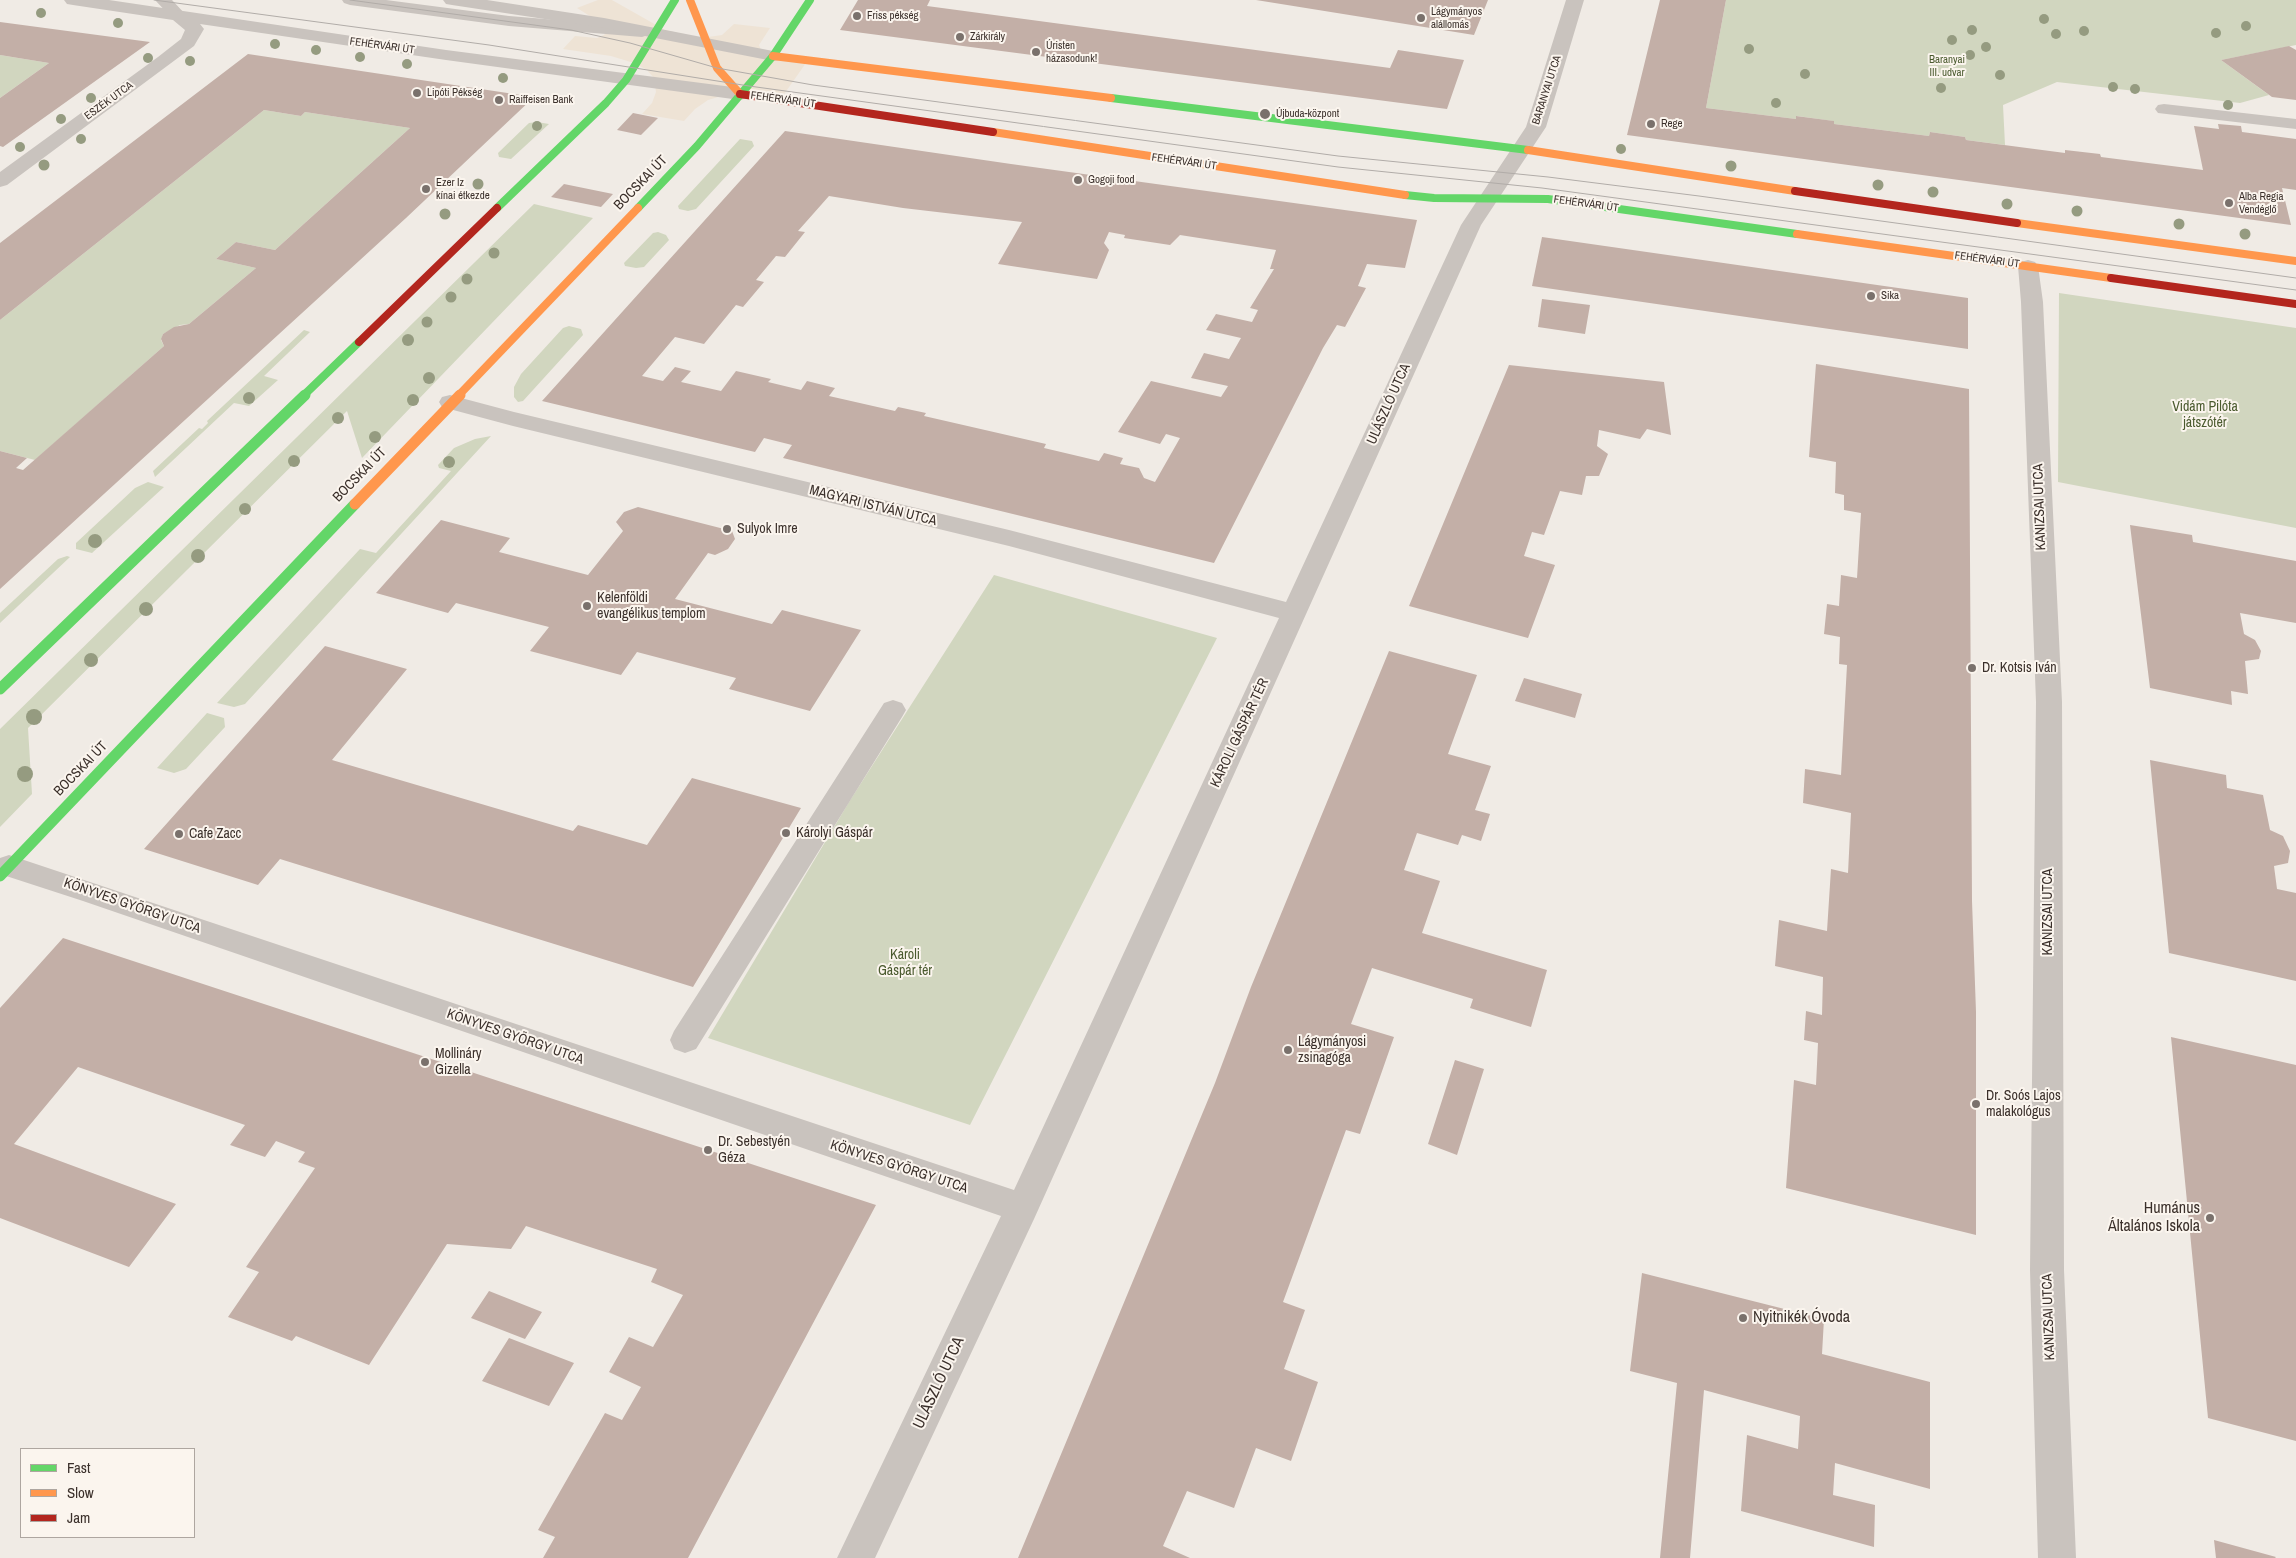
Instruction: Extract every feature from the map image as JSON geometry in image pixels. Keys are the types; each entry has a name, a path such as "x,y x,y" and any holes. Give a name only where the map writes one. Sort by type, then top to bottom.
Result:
{"street":[{"name":"FEHÉRVÁRI ÚT","path":"73,0 626,80 740,94 1399,194 1434,198 1548,199 2296,304"},
{"path":"452,0 655,32 773,56 1522,149 1878,204 2296,261"},
{"path":"0,689 606,103 626,80 675,0"},
{"path":"690,0 717,68 740,94"},
{"name":"BOCSKAI ÚT","path":"4,871 450,402 697,146 773,56 810,0"},
{"name":"BARANYAI UTCA","path":"1489,198 1496,183 1536,127 1575,0"},
{"name":"ESZÉK UTCA","path":"0,181 188,42 195,29 178,15"},
{"name":"ULÁSZLÓ UTCA","path":"1295,613 1471,225 1489,198"},
{"name":"KANIZSAI UTCA","path":"2028,266 2032,302 2049,702 2047,1270 2057,1558"},
{"name":"MAGYARI ISTVÁN UTCA","path":"450,402 1009,538 1295,613"},
{"name":"KÁROLI GÁSPÁR TÉR","path":"1022,1208 1295,613"},
{"path":"685,1040 893,710"},
{"name":"KÖNYVES GYÖRGY UTCA","path":"4,871 88,891 1022,1208"},
{"name":"ULÁSZLÓ UTCA","path":"856,1558 1022,1208"}],"lane":[{"path":"163,0 178,15"},
{"path":"350,0 509,21 655,32"},
{"path":"2164,109 2296,124"}],"green space":[{"name":"Baranyai III. udvar","path":"1726,0 2296,0 2296,45 2221,60 2269,95 2240,103 2057,82 2003,105 2005,145 1966,140 1965,137 1930,132 1929,136 1834,124 1833,121 1797,116 1796,119 1706,108"},
{"path":"0,55 49,63 0,98"},
{"path":"264,110 301,116 305,112 410,128 275,250 236,242 216,259 256,268 189,324 180,325 163,334 161,340 164,346 35,460 0,451 0,320"},
{"path":"529,123 549,124 511,159 499,157 498,153"},
{"path":"740,139 752,141 754,146 696,209 688,211 679,209 678,206"},
{"path":"534,204 593,218 362,458 347,411 28,728 32,794 0,827 0,729"},
{"path":"658,232 666,235 669,240 644,267 625,266 624,263 653,233"},
{"name":"Vidám Pilóta játszótér","path":"2059,293 2296,328 2296,528 2058,482"},
{"path":"569,326 581,329 583,335 523,401 518,402 514,397 514,387 521,374 563,328"},
{"path":"304,330 310,332 264,376 278,380 249,406 234,403 155,477 153,471 199,428 202,429 208,423 207,421"},
{"path":"491,436 245,704 234,707 217,703 360,549 376,553 451,471 439,468 438,465 454,448 475,439"},
{"path":"148,482 164,487 92,553 76,549 76,543 135,488"},
{"path":"70,557 0,623 0,613 58,559"},
{"name":"Károli Gáspár tér","path":"994,575 1217,638 970,1125 708,1038 849,802"},
{"path":"207,713 224,718 225,727 186,769 174,773 157,768"}],"shaded area":[{"path":"598,0 612,0 665,30 701,38 722,35 734,24 770,28 759,45 762,52 806,63 782,97 725,95 708,100 695,109 684,121 642,114 652,103 656,92 654,78 647,70 634,63 611,56 563,49 575,36 597,38 604,35 608,30 606,26 577,8"}],"building":[{"path":"858,0 930,0 927,6 1390,68 1398,50 1464,60 1447,109 840,30"},
{"name":"Lágymányos alállomás","path":"1256,0 1488,0 1474,35"},
{"path":"1660,0 1726,0 1706,108 1796,119 1796,116 1834,121 1834,124 1929,136 1930,132 1965,137 1966,140 2065,153 2065,150 2100,154 2101,157 2203,170 2194,126 2219,129 2218,124 2241,126 2242,132 2296,139 2296,190 2282,188 2291,225 1627,135"},
{"path":"0,22 150,42 3,147 0,146 0,98 49,63 0,55"},
{"path":"2289,46 2296,50 2296,100 2272,97 2221,60"},
{"path":"248,54 534,97 406,218 0,589 0,451 27,458 16,468 23,470 164,346 161,339 163,334 174,327 189,324 256,268 216,259 236,242 275,250 410,128 305,112 301,116 264,110 0,320 0,243"},
{"path":"633,113 658,118 641,135 617,130"},
{"path":"785,131 1417,220 1405,268 1367,264 1358,286 1366,288 1345,327 1337,325 1323,348 1214,563 783,458 792,445 764,438 755,452 542,401","holes":["829,196 903,208 1022,222 998,264 1097,279 1109,250 1104,243 1109,232 1125,235 1124,238 1170,245 1180,235 1276,250 1270,269 1274,269 1250,308 1258,310 1252,322 1216,314 1206,330 1241,338 1229,359 1204,353 1191,378 1228,386 1221,397 1151,381 1118,432 1160,444 1166,434 1180,438 1155,482 1144,478 1139,468 1120,464 1123,458 1104,453 1099,461 1044,448 1046,444 924,416 926,413 898,407 895,411 829,396 835,388 807,381 801,390 768,382 771,379 736,371 721,391 681,382 691,371 675,367 663,381 642,376 675,337 704,344 736,305 743,307 764,282 756,280 776,256 785,257 805,232 798,231"]},
{"path":"564,184 613,194 601,207 551,197"},
{"path":"1542,237 1968,298 1968,349 1532,286"},
{"path":"1542,299 1590,305 1585,334 1538,327"},
{"path":"1816,364 1969,389 1972,901 1976,1012 1976,1235 1786,1188 1794,1080 1816,1085 1818,1043 1804,1040 1806,1011 1822,1015 1823,977 1775,966 1779,920 1827,931 1831,869 1848,873 1851,813 1803,803 1805,769 1841,775 1847,665 1839,664 1840,637 1824,634 1827,604 1839,606 1841,575 1857,578 1861,513 1844,510 1844,495 1835,493 1836,462 1809,457"},
{"path":"1509,365 1664,382 1671,435 1647,429 1640,439 1599,430 1597,446 1608,454 1599,476 1586,476 1582,495 1560,491 1544,535 1532,532 1524,556 1555,565 1528,638 1409,606"},
{"name":"Kelenföldi evangélikus templom","path":"638,507 732,531 735,539 728,549 715,555 708,553 675,599 772,624 782,610 861,630 810,711 729,689 736,678 637,652 621,675 530,651 549,627 456,603 448,613 376,593 441,520 510,538 499,552 588,575 623,531 616,522 624,512"},
{"path":"2130,525 2192,535 2193,542 2296,561 2296,623 2240,613 2244,634 2255,640 2261,651 2259,659 2245,661 2248,694 2231,691 2232,705 2150,688"},
{"path":"325,646 407,669 332,760 573,831 578,825 647,845 692,778 801,808 693,987 280,859 258,885 144,849"},
{"path":"1389,651 1477,675 1448,754 1491,766 1475,810 1490,814 1481,841 1462,835 1458,845 1417,833 1404,870 1440,881 1422,933 1547,970 1531,1027 1470,1008 1473,999 1372,968 1351,1024 1394,1037 1360,1134 1346,1130 1283,1302 1305,1310 1284,1369 1318,1382 1291,1461 1256,1448 1234,1508 1187,1491 1163,1546 1190,1558 1018,1558 1215,1083 1251,987"},
{"path":"1524,678 1582,694 1575,718 1515,701"},
{"path":"2150,760 2226,775 2227,788 2263,795 2270,830 2283,836 2290,851 2288,863 2274,866 2277,889 2296,893 2296,981 2169,953"},
{"path":"63,938 876,1205 688,1558 543,1558 555,1537 538,1530 605,1413 622,1420 641,1387 609,1372 629,1337 653,1347 683,1295 651,1282 657,1269 526,1226 511,1249 447,1244 369,1365 296,1336 292,1341 228,1317 259,1272 246,1267 315,1168 298,1162 305,1152 276,1141 265,1157 230,1145 245,1125 78,1067 14,1144 176,1204 129,1267 0,1218 0,1008"},
{"path":"2171,1037 2296,1065 2296,1441 2208,1418"},
{"path":"1455,1060 1484,1069 1457,1155 1428,1144"},
{"path":"1642,1273 1824,1319 1822,1354 1930,1382 1930,1489 1835,1463 1833,1495 1875,1505 1874,1547 1741,1511 1747,1435 1798,1449 1800,1416 1704,1390 1690,1558 1660,1558 1677,1383 1630,1371"},
{"path":"489,1291 542,1312 525,1339 471,1318"},
{"path":"509,1338 574,1363 549,1406 482,1381"},
{"path":"2214,1540 2276,1557 2216,1558"}],"tram line":[{"path":"154,0 489,45 749,86 1338,167 1542,188 2296,290"},
{"path":"350,0 571,30 630,43 717,68 813,85 1338,156 1548,177 1699,196 2296,278"}],"traffic: fast":[{"path":"497,208 606,103 626,80 675,0"},
{"path":"638,208 697,146 773,56 810,0"},
{"path":"1111,98 1528,150"},
{"path":"1405,195 1434,198 1548,199 1797,234"},
{"path":"0,689 359,342"},
{"path":"0,876 355,504"}],"traffic: slow":[{"path":"690,0 717,68 740,94"},
{"path":"773,56 1111,98"},
{"path":"993,132 1405,195"},
{"path":"1528,150 1795,191"},
{"path":"355,504 638,208"},
{"path":"2017,223 2296,261"},
{"path":"1797,234 2111,278"}],"traffic: jam":[{"path":"740,94 993,132"},
{"path":"1795,191 2017,223"},
{"path":"359,342 497,208"},
{"path":"2111,278 2296,304"}],"place":[{"name":"Friss pékség","path":"857,16"},
{"name":"Lágymányos alállomás","path":"1421,18"},
{"name":"Zárkirály","path":"960,37"},
{"name":"Úristen házasodunk!","path":"1036,52"},
{"name":"Lipóti Pékség","path":"417,93"},
{"name":"Raiffeisen Bank","path":"499,100"},
{"name":"Újbuda-központ","path":"1265,114"},
{"name":"Rege","path":"1651,124"},
{"name":"Gogoji food","path":"1078,180"},
{"name":"Ezer Iz kínai étkezde","path":"426,189"},
{"name":"Alba Regia Vendéglő","path":"2229,203"},
{"name":"Sika","path":"1871,296"},
{"name":"Sulyok Imre","path":"727,529"},
{"name":"Kelenföldi evangélikus templom","path":"587,606"},
{"name":"Dr. Kotsis Iván","path":"1972,668"},
{"name":"Károlyi Gáspár","path":"786,833"},
{"name":"Cafe Zacc","path":"179,834"},
{"name":"Lágymányosi zsinagóga","path":"1288,1050"},
{"name":"Mollináry Gizella","path":"425,1062"},
{"name":"Dr. Soós Lajos malakológus","path":"1976,1104"},
{"name":"Dr. Sebestyén Géza","path":"708,1150"},
{"name":"Humánus Általános Iskola","path":"2210,1218"},
{"name":"Nyitnikék Óvoda","path":"1743,1318"}]}
